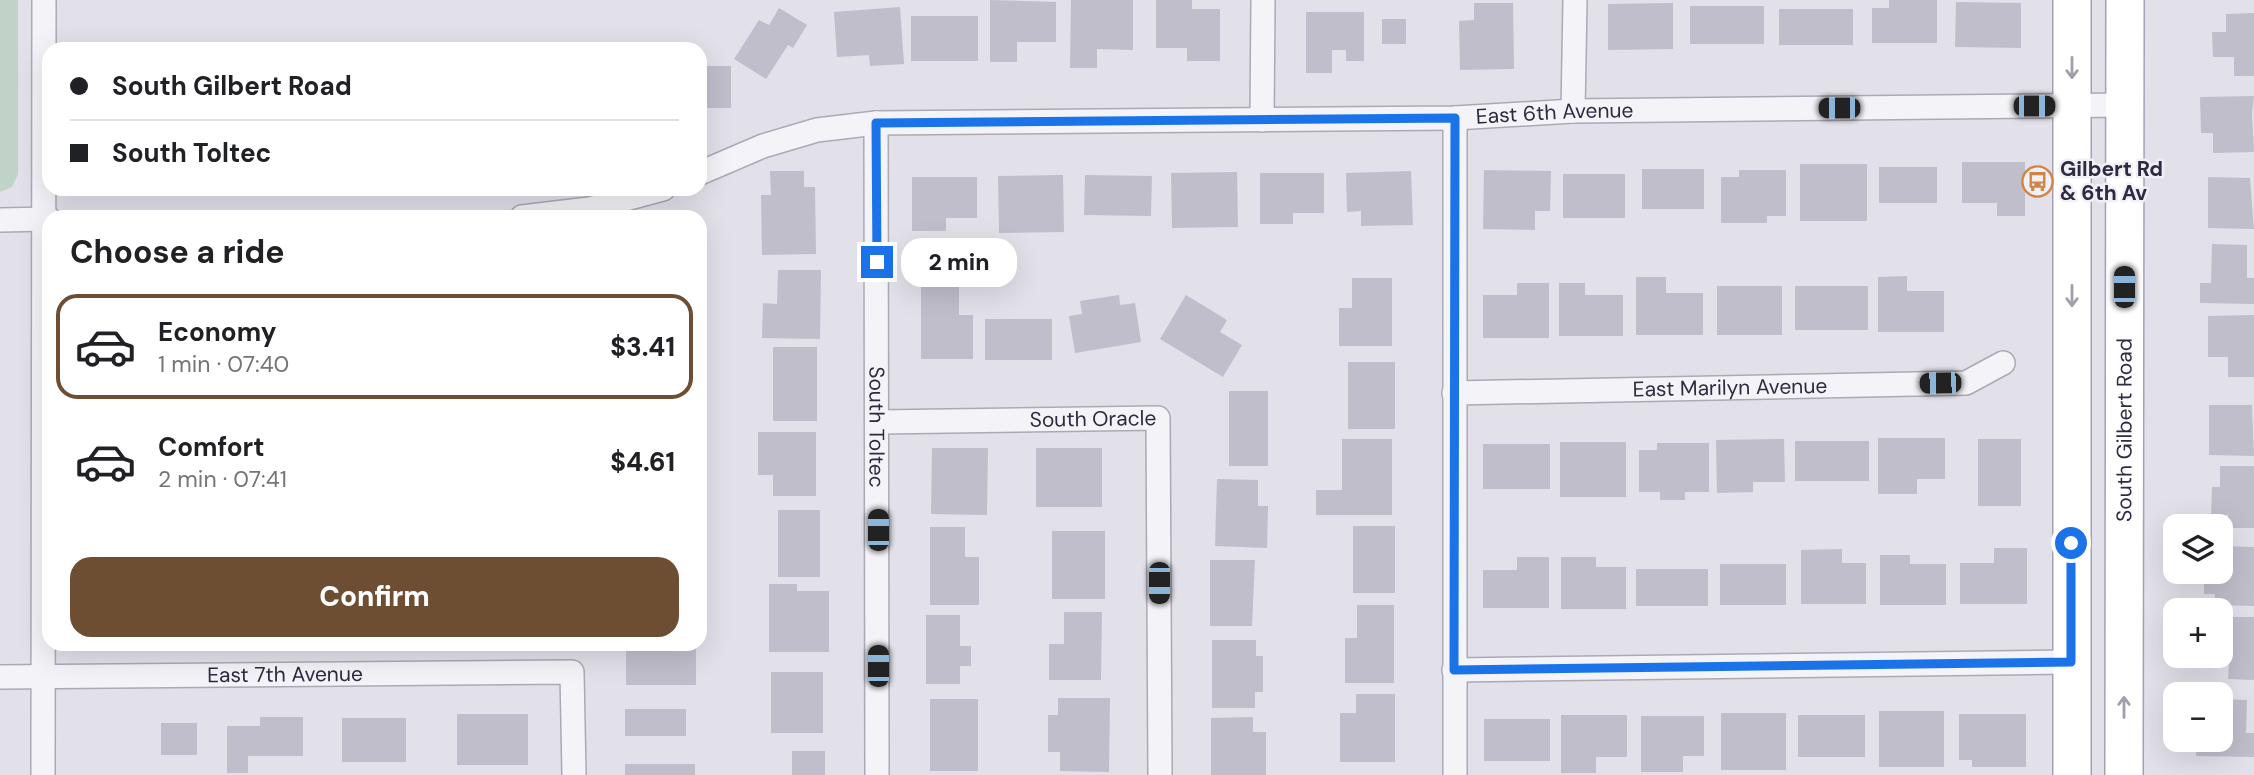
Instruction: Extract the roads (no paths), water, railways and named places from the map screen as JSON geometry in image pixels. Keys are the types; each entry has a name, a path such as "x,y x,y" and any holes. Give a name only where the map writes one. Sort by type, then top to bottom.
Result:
{"main road":[{"path":"2072,0 2072,775"},
{"name":"South Gilbert Road","path":"2124,0 2124,775"}],"street":[{"path":"44,0 44,42"},
{"path":"1262,120 1263,0"},
{"path":"1573,111 1575,0"},
{"name":"East 6th Avenue","path":"707,170 763,146 817,130 876,123 1455,118 1573,111 2124,105"},
{"path":"1455,118 1455,775"},
{"name":"South Toltec","path":"876,123 879,422 877,775"},
{"path":"582,210 637,196"},
{"path":"0,220 42,219"},
{"name":"East Marilyn Avenue","path":"1454,393 1966,383 2003,363"},
{"name":"South Oracle","path":"879,422 1158,418 1160,775"},
{"path":"43,775 44,651"},
{"path":"1454,670 2071,662"},
{"name":"East 7th Avenue","path":"0,677 572,672 574,775"}],"place":[{"name":"Gilbert Rd & 6th Av","path":"2037,181"}]}
